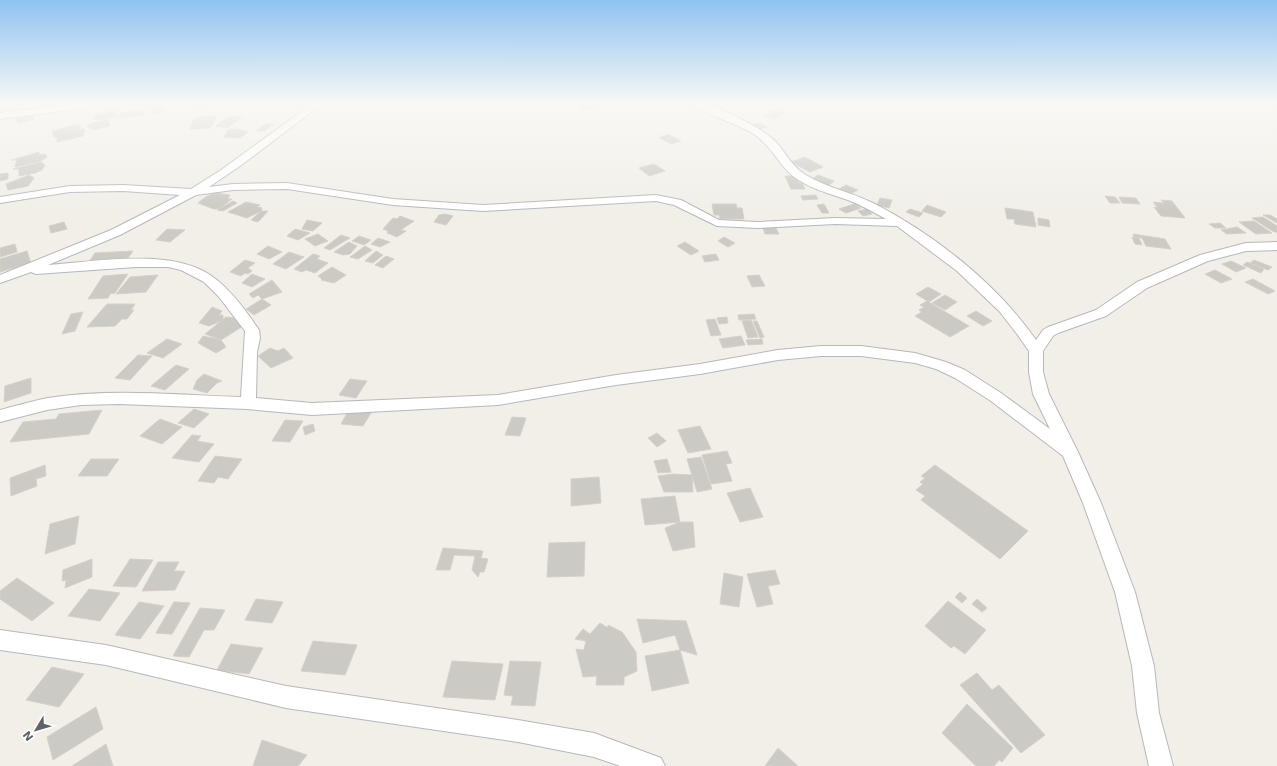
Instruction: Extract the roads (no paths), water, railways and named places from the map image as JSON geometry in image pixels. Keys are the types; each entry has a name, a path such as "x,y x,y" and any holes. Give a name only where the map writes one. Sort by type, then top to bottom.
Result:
{"street":[{"path":"0,279 118,231 225,172 266,140"},
{"path":"768,140 800,177 867,204 900,223 953,262 988,293 1026,333 1036,351 1036,372 1042,394 1070,452 1092,503 1125,592 1143,666 1148,713 1161,766"},
{"path":"0,200 54,191 99,188 190,192 233,187 287,186 392,202 483,208 656,198 677,202 717,223 757,225 812,221 900,223"},
{"path":"1036,351 1048,332 1101,313 1147,282 1204,258 1224,252 1246,247 1275,245"},
{"path":"22,271 136,262 168,263 185,267 208,279 224,294 252,330 253,338 250,352 249,394 247,403"},
{"path":"0,416 47,404 81,400 118,399 247,403 319,408 432,405 498,400 616,380 700,369 778,355 821,351 861,351 916,358 941,365 960,374 996,397 1070,452"},
{"path":"0,640 106,655 225,684 286,697 518,731 594,745 653,766"}]}
